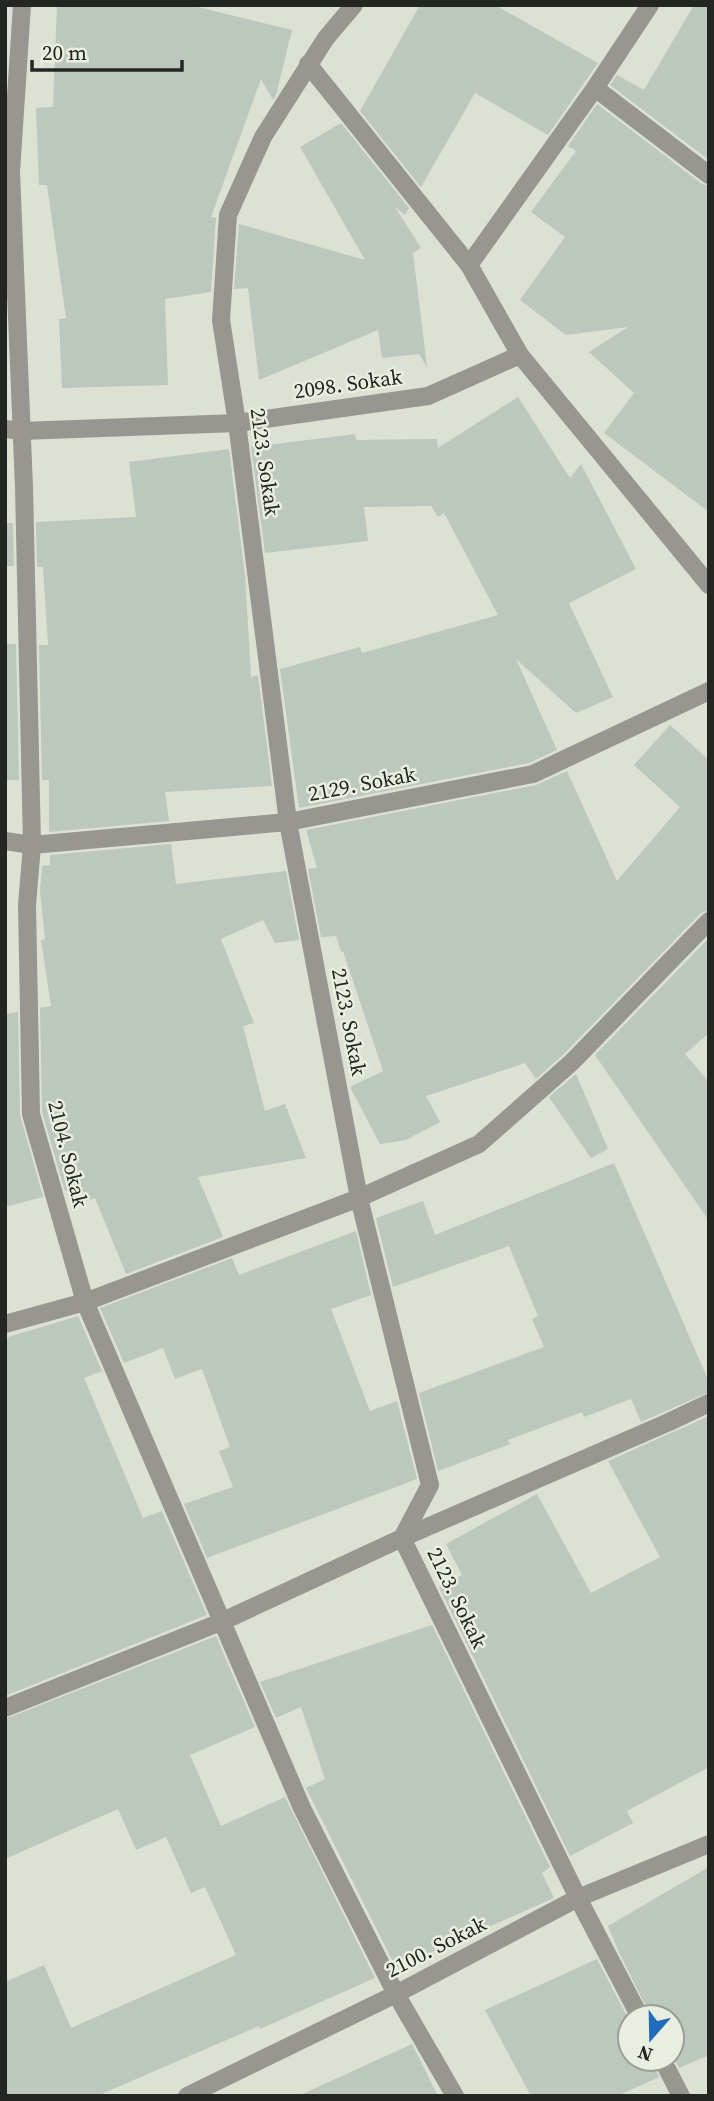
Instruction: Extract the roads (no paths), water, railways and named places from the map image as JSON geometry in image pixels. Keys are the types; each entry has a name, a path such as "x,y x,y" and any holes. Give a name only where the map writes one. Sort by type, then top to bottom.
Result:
{"street":[{"name":"2104. Sokak","path":"20,5 11,172 14,430 32,845 27,905 31,1114 85,1302 221,1622 302,1808 396,1993 455,2096"},
{"name":"2123. Sokak","path":"355,5 326,38 263,137 228,215 221,320 237,423 288,822 359,1198 430,1485 402,1538 633,2003"},
{"path":"469,265 595,89 650,5"},
{"path":"309,64 469,265 520,355 709,585"},
{"path":"595,89 709,175"},
{"name":"2098. Sokak","path":"14,430 237,423 428,396 520,355"},
{"name":"2129. Sokak","path":"5,841 32,845 288,822 533,774 709,691"},
{"path":"5,1324 85,1302 359,1198 479,1144 572,1062 709,921"},
{"path":"5,1708 221,1622 402,1538 709,1403"},
{"name":"2100. Sokak","path":"187,2096 396,1993 579,1898 709,1844"},
{"path":"669,2073 681,2096"}]}
